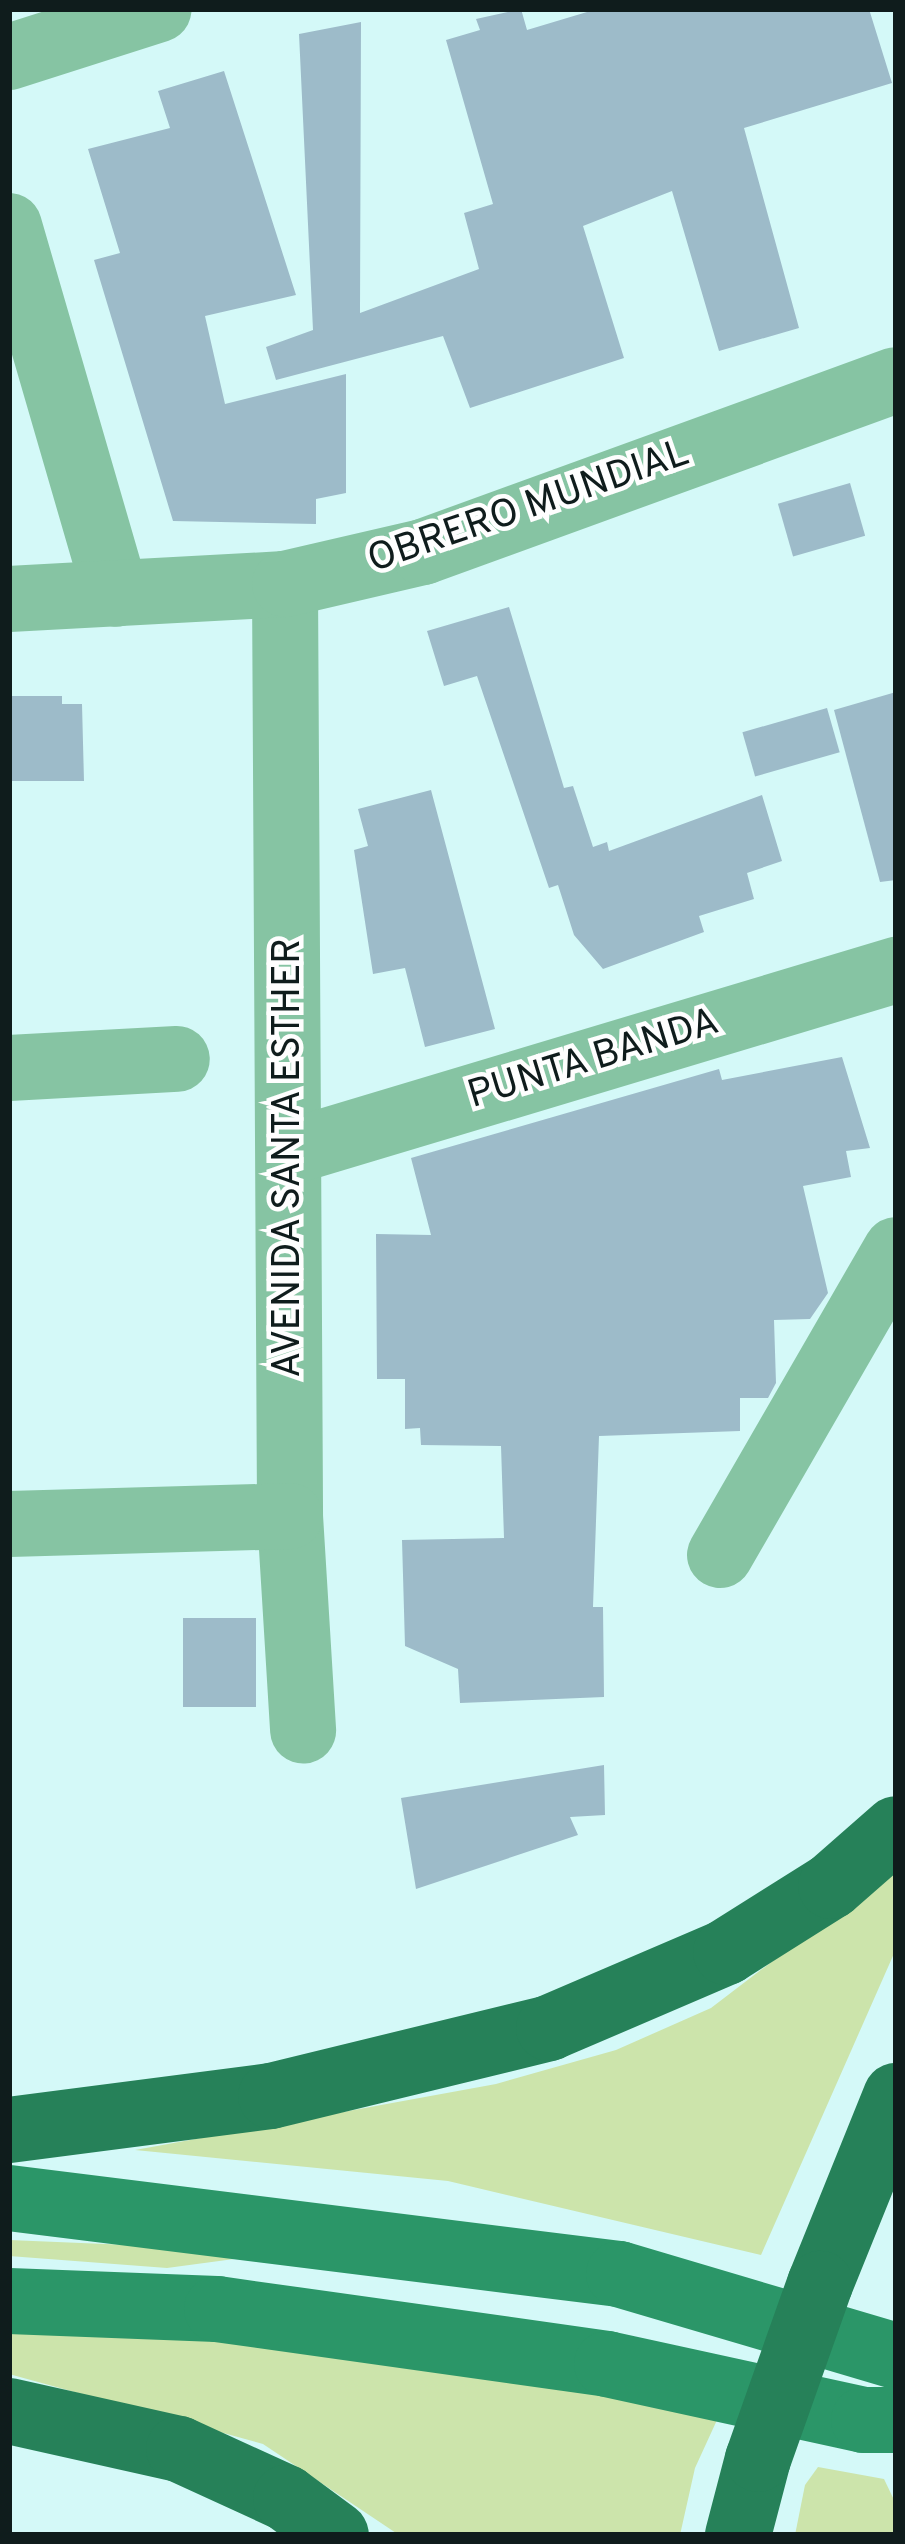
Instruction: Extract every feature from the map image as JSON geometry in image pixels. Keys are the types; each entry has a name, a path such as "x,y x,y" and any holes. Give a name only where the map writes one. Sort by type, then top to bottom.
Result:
{"highway":[{"path":"9,2130 271,2096 549,2028 726,1952 831,1886 896,1829"},
{"path":"737,2535 758,2459 820,2284 896,2096"},
{"path":"9,2411 179,2449 286,2498 336,2535"}],"main road":[{"path":"9,2198 619,2274 896,2356"},
{"path":"9,2302 218,2308 608,2364 864,2420 896,2420"}],"street":[{"path":"9,57 160,9"},
{"path":"9,226 116,593"},
{"name":"OBRERO MUNDIAL","path":"9,598 285,584 423,552 896,380"},
{"name":"AVENIDA SANTA ESTHER","path":"285,584 293,1151 290,1516 303,1731"},
{"name":"PUNTA BANDA","path":"293,1151 896,970"},
{"path":"9,1068 177,1059"},
{"path":"720,1555 896,1250"},
{"path":"9,1524 290,1516"}],"green space":[{"path":"896,1867 896,1949 761,2255 448,2181 135,2150 496,2084 616,2050 711,2008"},
{"path":"9,2240 177,2247 234,2259 167,2268 9,2256"},
{"path":"167,2325 536,2379 717,2420 695,2468 680,2535 399,2535 263,2444 9,2374 9,2326"},
{"path":"818,2467 884,2479 895,2502 893,2535 795,2535 805,2485"}],"building":[{"path":"521,9 527,30 597,9 869,9 892,83 744,128 799,328 719,351 672,191 583,226 624,358 470,408 443,336 276,380 266,347 313,330 299,34 361,22 360,313 479,269 464,213 493,204 446,40 480,30 476,19"},
{"path":"224,71 296,295 205,316 225,404 346,374 346,493 316,499 316,524 173,521 94,260 120,253 88,149 170,128 158,91"},
{"path":"850,483 865,536 793,557 778,504"},
{"path":"509,607 564,788 573,786 593,847 607,842 609,851 762,795 782,861 747,873 754,899 699,916 704,932 603,969 574,935 558,885 549,888 477,676 444,686 427,631"},
{"path":"896,692 896,880 880,882 834,710"},
{"path":"10,696 62,696 62,704 82,704 84,781 11,781"},
{"path":"827,708 840,752 755,776 742,732"},
{"path":"431,790 495,1029 425,1047 405,968 373,974 354,850 368,846 358,809"},
{"path":"842,1057 870,1148 846,1151 851,1177 803,1186 828,1293 810,1319 774,1320 776,1383 768,1398 740,1398 740,1431 599,1436 593,1607 603,1607 604,1697 460,1703 458,1669 405,1646 402,1540 504,1538 501,1446 421,1445 420,1428 405,1429 405,1379 377,1379 376,1234 431,1235 411,1158 719,1069 722,1080"},
{"path":"183,1618 256,1618 256,1707 183,1707"},
{"path":"604,1765 605,1815 570,1817 578,1835 416,1889 401,1798"}]}
